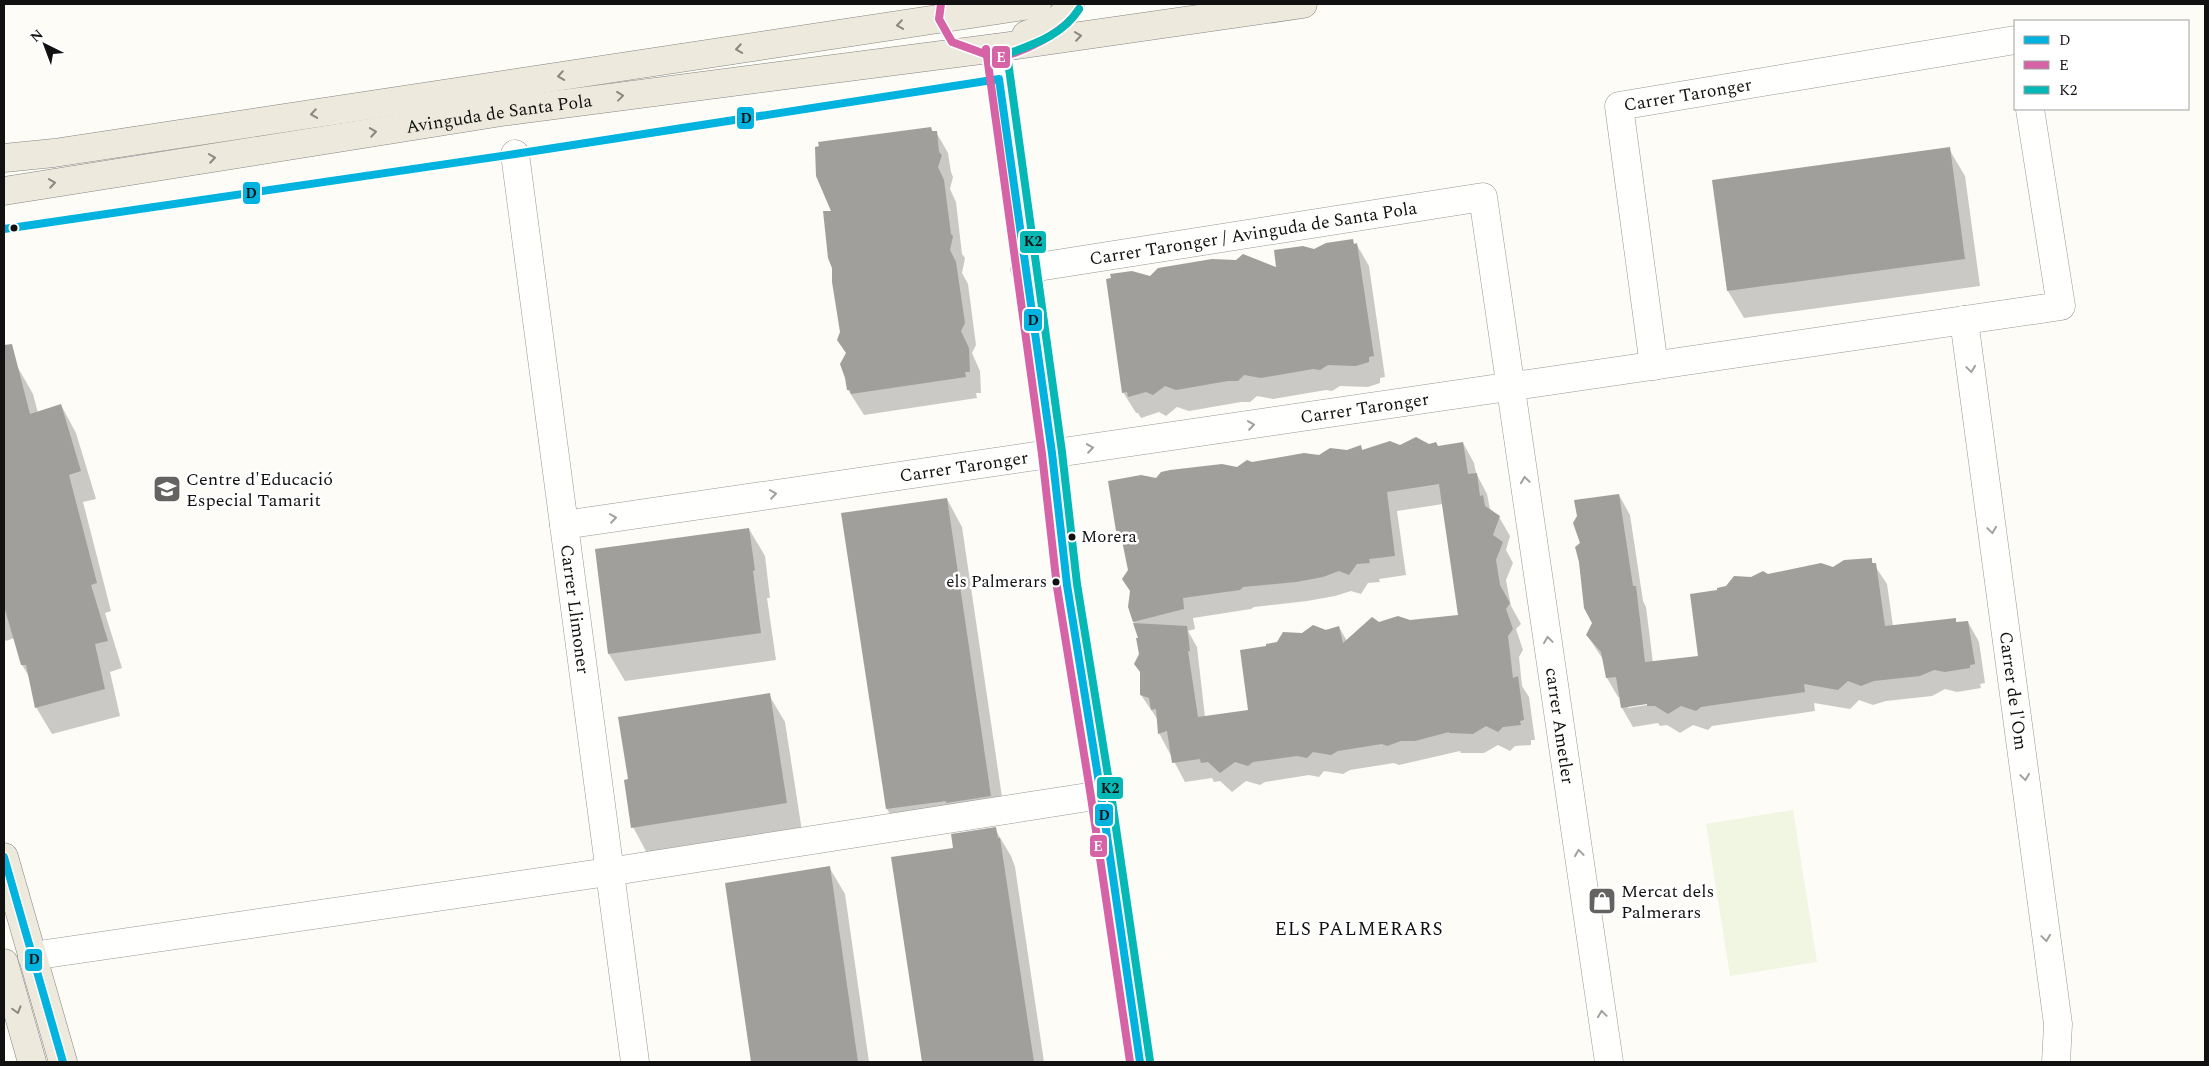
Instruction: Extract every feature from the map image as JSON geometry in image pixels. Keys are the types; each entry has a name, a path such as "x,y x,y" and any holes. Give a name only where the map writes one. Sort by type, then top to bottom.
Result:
{"main road":[{"name":"Avinguda de Santa Pola","path":"4,158 54,154 949,10 990,12 1037,4"},
{"name":"Avinguda de Santa Pola","path":"949,10 959,35 996,48 1056,23 1066,13 1070,4"},
{"name":"Avinguda de Santa Pola","path":"4,191 508,111 996,48 1303,4"},
{"path":"4,857 63,1062"},
{"path":"4,963 32,1062"}],"street":[{"name":"Carrer Taronger","path":"1654,366 1619,106 2014,40"},
{"path":"996,48 1025,269 1052,453 1067,586 1101,795 1140,1062"},
{"name":"Carrer Taronger","path":"564,525 1512,388 2061,306 2030,110"},
{"name":"Carrer Llimoner","path":"515,154 608,872 635,1062"},
{"name":"Carrer Taronger / Avinguda de Santa Pola","path":"1025,269 1483,197 1512,388"},
{"name":"Carrer de l'Om","path":"1964,320 2058,1024 2056,1062"},
{"name":"carrer Ametler","path":"1512,388 1609,1062"},
{"path":"32,956 608,872 1101,795"}],"green space":[{"path":"1793,810 1817,962 1730,976 1706,824"}],"building":[{"path":"931,127 932,131 937,131 939,152 942,155 938,167 944,180 951,234 953,236 950,250 956,262 965,323 961,331 969,348 970,372 965,372 966,377 851,394 850,390 847,390 840,364 846,353 837,340 840,332 832,282 832,268 828,258 823,211 831,211 816,176 815,147 819,146 818,142"},
{"path":"1950,147 1965,259 1727,291 1712,180"},
{"path":"1353,239 1354,244 1357,243 1374,356 1369,357 1369,362 1356,366 1328,365 1320,370 1313,369 1261,378 1244,375 1238,381 1176,390 1165,386 1153,395 1146,392 1128,397 1127,392 1122,393 1106,279 1111,278 1110,274 1132,271 1150,276 1158,268 1212,259 1236,260 1243,254 1276,267 1274,250 1303,246 1314,249 1326,243"},
{"path":"12,344 30,414 61,404 81,471 69,475 97,583 91,585 108,641 95,644 105,689 35,708 26,665 21,665 4,606 4,345"},
{"path":"1416,437 1429,444 1436,442 1438,446 1463,442 1468,474 1477,473 1480,496 1483,495 1485,506 1500,516 1493,535 1503,542 1496,560 1500,585 1510,603 1506,609 1513,629 1508,636 1513,678 1518,676 1524,720 1520,721 1521,725 1503,727 1498,732 1486,726 1473,734 1449,732 1415,741 1401,741 1387,746 1382,744 1338,751 1331,755 1313,752 1307,758 1297,756 1253,762 1248,766 1235,762 1220,773 1208,762 1201,763 1200,759 1172,763 1167,731 1158,734 1156,709 1151,710 1149,698 1140,695 1140,672 1134,664 1139,654 1136,638 1138,638 1133,623 1187,626 1190,651 1188,651 1198,717 1248,710 1240,650 1266,646 1266,644 1277,642 1283,632 1302,633 1313,625 1326,630 1339,626 1343,643 1372,617 1379,622 1398,616 1410,620 1458,615 1439,484 1387,492 1395,556 1369,559 1370,563 1357,564 1349,575 1339,571 1323,577 1296,582 1243,587 1240,590 1183,598 1184,609 1133,622 1128,607 1130,591 1122,579 1128,570 1120,531 1116,531 1108,481 1141,475 1156,478 1161,472 1170,470 1222,464 1237,467 1247,460 1252,462 1304,453 1319,455 1330,448 1347,450 1361,445 1362,450 1390,441 1400,445"},
{"path":"1619,494 1633,586 1636,586 1645,662 1698,656 1690,594 1717,590 1717,588 1726,586 1734,576 1751,577 1763,571 1768,574 1821,563 1833,567 1844,560 1872,558 1872,563 1876,563 1885,626 1956,618 1956,622 1968,621 1975,664 1970,665 1970,668 1945,672 1934,670 1920,676 1874,681 1861,686 1848,681 1838,690 1804,684 1805,692 1701,707 1696,711 1681,706 1668,714 1655,706 1647,706 1647,704 1621,708 1616,677 1606,678 1601,652 1586,635 1592,623 1584,608 1579,562 1575,547 1580,543 1573,523 1577,516 1574,500"},
{"path":"947,498 991,796 886,809 841,513"},
{"path":"749,528 761,633 608,654 595,549"},
{"path":"770,693 787,803 631,828 624,780 628,779 618,717"},
{"path":"996,827 998,838 1000,838 1034,1062 922,1062 891,857 953,848 951,834"},
{"path":"830,866 858,1062 751,1062 725,883"}],"transit line":[{"name":"E","path":"941,4 939,19 952,42 996,58 1018,52 1042,41 1064,26 1079,9"},
{"name":"K2","path":"1079,9 1065,26 1047,38 1007,54 1062,452 1077,584 1111,794 1150,1061"},
{"name":"E","path":"986,49 1042,454 1057,587 1091,797 1130,1062"},
{"name":"D","path":"4,229 515,154 999,79 1052,453 1067,585 1101,795 1140,1062"},
{"name":"D","path":"4,857 63,1062"}],"place":[{"name":"Centre d'Educació Especial Tamarit","path":"167,489"},
{"name":"Morera","path":"1072,537"},
{"name":"els Palmerars","path":"1056,582"},
{"name":"Mercat dels Palmerars","path":"1602,901"}],"district":[{"name":"ELS PALMERARS","path":"1359,929"}]}
